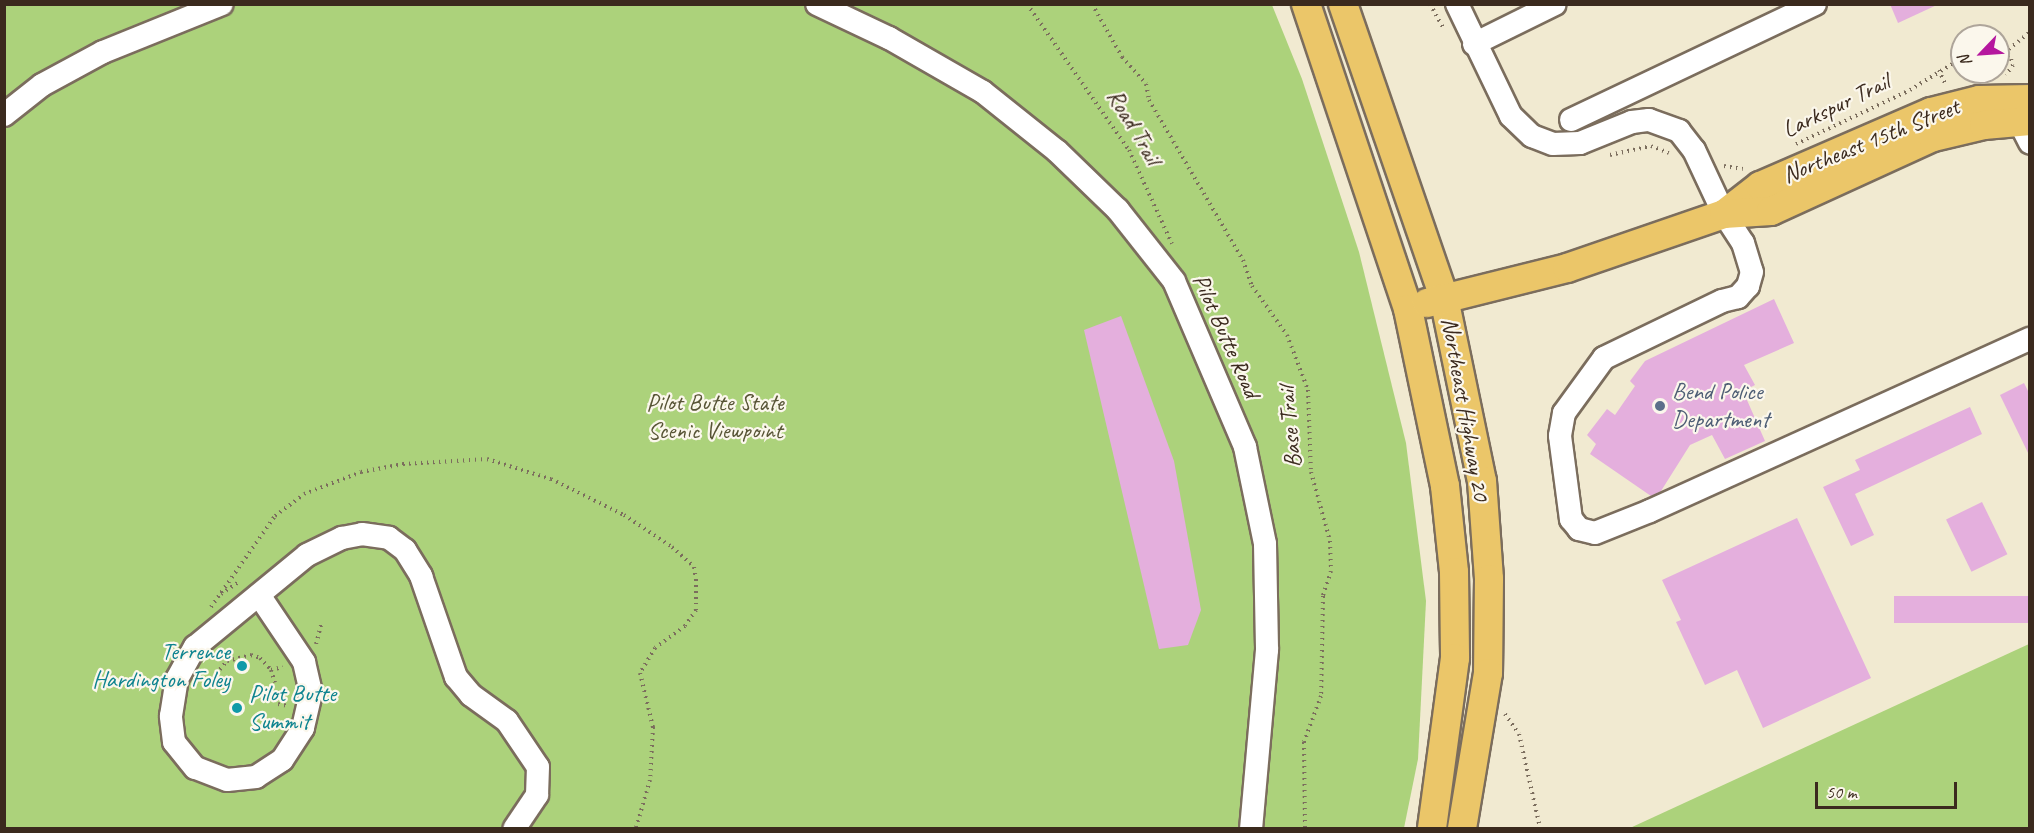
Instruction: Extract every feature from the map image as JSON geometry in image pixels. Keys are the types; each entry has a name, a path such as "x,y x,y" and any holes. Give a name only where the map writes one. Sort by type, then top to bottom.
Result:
{"main road":[{"name":"Northeast Highway 20","path":"1306,4 1408,309 1445,486 1454,572 1455,658 1432,828"},
{"name":"Northeast Highway 20","path":"1343,4 1444,298 1482,481 1489,579 1488,673 1462,828"},
{"name":"Northeast 15th Street","path":"1408,309 1568,268 1724,214 1771,211 1933,137 2026,117"}],"street":[{"path":"4,115 42,85 103,52 222,4"},
{"name":"Pilot Butte Road","path":"817,4 890,38 983,92 1057,151 1118,210 1174,281 1245,447 1266,544 1267,650 1251,828"},
{"path":"1457,4 1474,44 1511,116 1532,136 1553,144 1580,144 1632,122 1649,120 1679,131 1694,150 1724,214 1743,243 1752,272 1748,286 1738,297 1722,301 1604,358 1564,413 1560,436 1571,519 1579,529 1595,533 1650,511 2030,339"},
{"path":"1474,44 1555,4"},
{"path":"1570,120 1815,4"},
{"path":"259,595 308,657 311,693 309,711 294,745 271,770 256,777 227,780 195,768 181,754 174,742 171,716 177,680 185,660 207,635 307,555 342,538 362,534 389,538 405,550 421,576 456,677 471,695 507,721 538,767 537,795 515,828"}],"path":[{"name":"Road Trail","path":"1027,4 1129,150 1160,212 1179,266 1174,281"},
{"name":"Base Trail","path":"1092,4 1122,57 1146,84 1149,99 1243,260 1252,286 1287,335 1308,390 1311,472 1330,541 1331,571 1323,596 1321,696 1304,742 1305,828"},
{"path":"2010,48 2030,32"},
{"name":"Larkspur Trail","path":"1789,148 1806,136 1910,90 1950,65"},
{"path":"1721,164 1732,170 1750,166"},
{"path":"203,615 275,516 304,494 361,472 403,464 487,459 562,484 624,515 694,567 696,610 685,626 655,648 640,673 653,727 650,780 636,828"},
{"path":"271,670 308,657 322,630 321,625"},
{"path":"216,674 227,661 251,655 260,658 271,670 275,682"},
{"path":"1503,711 1519,734 1540,828"}],"green space":[{"name":"Pilot Butte State Scenic Viewpoint","path":"5,5 1272,5 1302,79 1359,252 1406,443 1426,601 1418,759 1404,828 5,828"},
{"path":"2029,644 2029,828 1630,828"}],"building":[{"path":"1890,4 1939,4 1898,23"},
{"path":"1774,299 1794,343 1744,365 1755,385 1743,391 1765,441 1725,459 1712,435 1690,445 1661,491 1651,496 1590,454 1596,444 1587,435 1607,409 1615,415 1635,386 1630,381 1645,361"},
{"path":"1121,316 1174,461 1201,610 1188,645 1159,649 1084,330"},
{"path":"2024,383 2030,395 2030,457 2000,395"},
{"path":"1970,407 1982,434 1855,494 1874,535 1851,546 1823,487 1860,470 1855,460"},
{"path":"1982,502 2007,554 1971,572 1946,520"},
{"path":"1797,518 1871,678 1763,728 1737,670 1705,685 1676,622 1681,620 1662,580"},
{"path":"1894,596 2030,596 2030,623 1894,623"}],"place":[{"name":"Bend Police Department","path":"1660,406"},
{"name":"Terrence Hardington Foley","path":"242,666"},
{"name":"Pilot Butte Summit","path":"237,708"}]}
